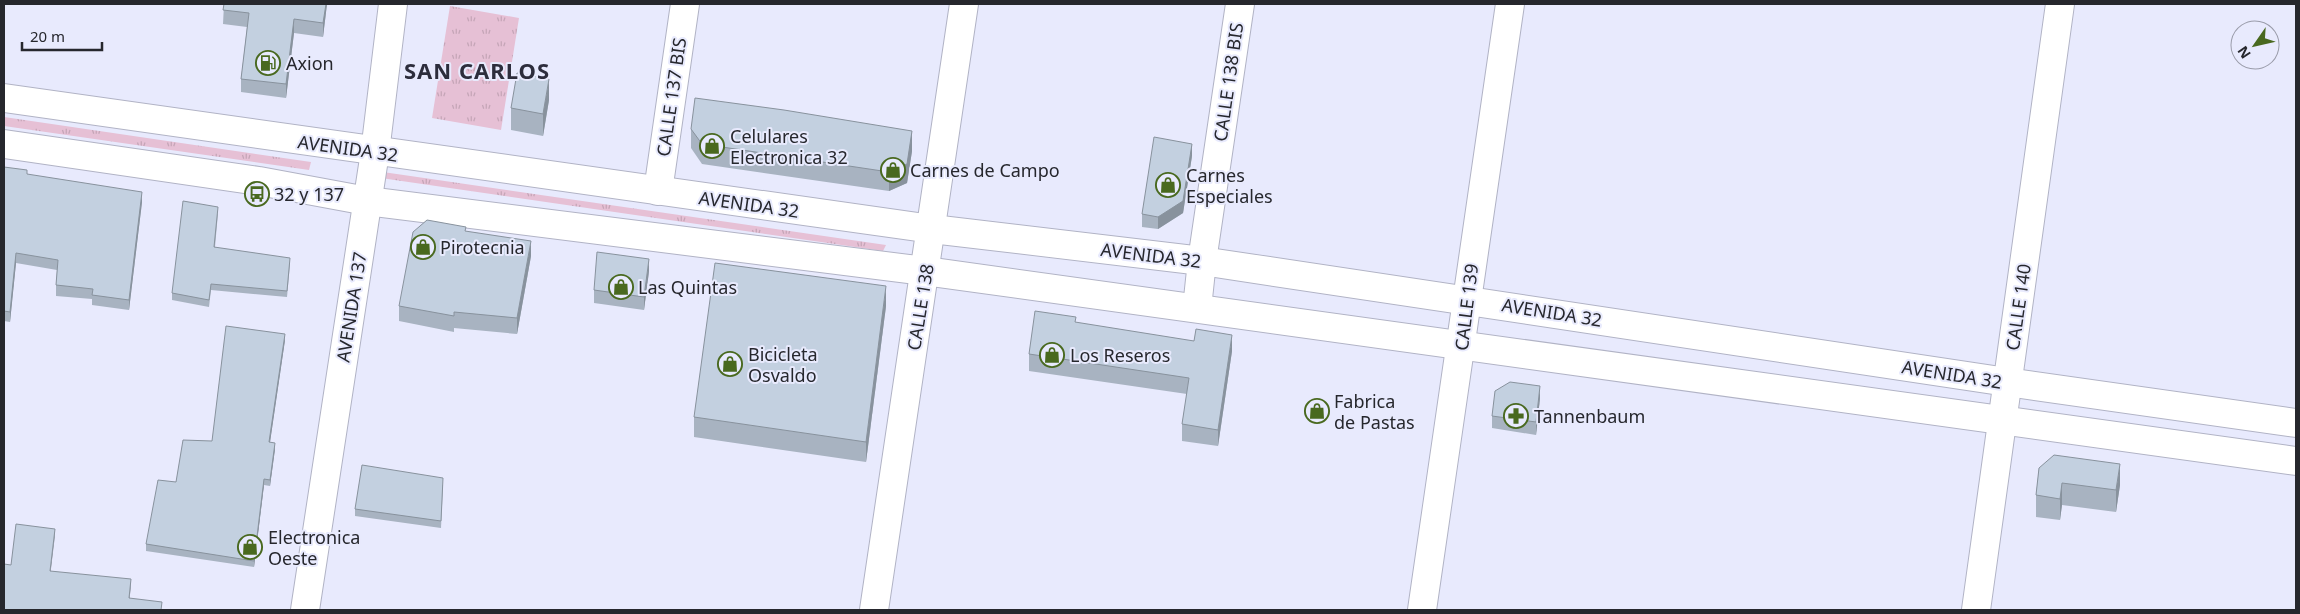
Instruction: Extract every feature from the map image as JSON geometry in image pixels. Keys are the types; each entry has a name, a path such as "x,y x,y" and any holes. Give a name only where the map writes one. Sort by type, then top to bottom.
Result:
{"main road":[{"name":"AVENIDA 137","path":"305,610 375,152 393,4"},
{"name":"CALLE 137 BIS","path":"658,191 685,4"},
{"name":"CALLE 138","path":"874,610 964,4"},
{"name":"CALLE 138 BIS","path":"1196,308 1240,4"},
{"name":"CALLE 139","path":"1422,610 1462,346 1467,299 1510,4"},
{"name":"CALLE 140","path":"1976,610 2060,4"},
{"name":"AVENIDA 32","path":"4,98 375,152 932,229 1202,261 1467,299 2007,382 2296,423"},
{"path":"4,144 258,180 367,201 925,270 2296,461"}],"green space":[{"path":"450,6 519,18 501,130 432,118"},
{"path":"4,117 311,162 309,170 4,126"},
{"path":"376,171 886,245 883,251 374,177"}],"building":[{"path":"224,4 326,4 323,23 294,19 286,84 241,79 249,13 223,10"},
{"path":"517,73 549,79 543,114 511,108"},
{"path":"695,98 784,110 912,131 907,164 889,172 702,144 691,129"},
{"name":"Carnes Especiales","path":"1154,137 1192,144 1183,201 1158,217 1142,214"},
{"path":"4,167 27,170 27,174 142,192 129,300 92,295 93,289 56,285 58,260 16,253 10,312 4,311"},
{"path":"183,201 218,207 214,247 290,258 287,291 211,284 209,300 172,293"},
{"path":"427,220 466,227 465,231 531,241 517,318 454,312 454,316 399,306 413,232"},
{"name":"Las Quintas","path":"597,252 649,259 644,297 594,290"},
{"path":"715,263 886,286 866,442 694,417"},
{"path":"1035,311 1076,317 1075,322 1194,341 1196,329 1232,335 1218,430 1182,424 1189,378 1029,354"},
{"path":"226,326 285,334 269,442 275,443 270,480 264,479 254,561 146,544 158,480 176,482 183,440 212,441"},
{"name":"Tannenbaum","path":"1510,382 1540,386 1536,422 1492,416 1495,391"},
{"path":"2054,455 2120,464 2116,490 2062,483 2060,499 2036,495 2039,468"},
{"path":"362,465 443,478 441,521 355,509"},
{"path":"16,524 55,529 50,571 131,579 129,598 162,602 161,610 4,610 4,564 11,565"}],"place":[{"name":"Axion","path":"268,63"},
{"name":"Celulares Electronica 32","path":"712,146"},
{"name":"Carnes de Campo","path":"893,170"},
{"name":"Carnes Especiales","path":"1168,185"},
{"name":"32 y 137","path":"257,194"},
{"name":"Pirotecnia","path":"423,247"},
{"name":"Las Quintas","path":"621,287"},
{"name":"Los Reseros","path":"1052,355"},
{"name":"Bicicleta Osvaldo","path":"730,364"},
{"name":"Fabrica de Pastas","path":"1317,411"},
{"name":"Tannenbaum","path":"1516,416"},
{"name":"Electronica Oeste","path":"250,547"}],"district":[{"name":"SAN CARLOS","path":"477,70"}]}
